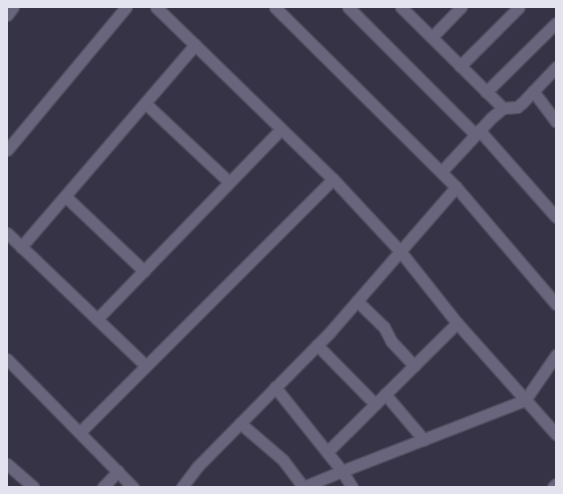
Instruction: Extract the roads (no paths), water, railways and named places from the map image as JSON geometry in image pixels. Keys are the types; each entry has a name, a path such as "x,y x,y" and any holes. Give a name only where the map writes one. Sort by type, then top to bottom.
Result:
{"street":[{"path":"7,15 13,7"},
{"path":"7,150 126,7"},
{"path":"156,7 333,179 400,251 457,323 556,434"},
{"path":"275,7 456,187 556,304"},
{"path":"348,7 477,132 556,217"},
{"path":"401,7 503,108"},
{"path":"432,37 462,7"},
{"path":"460,66 519,7"},
{"path":"486,92 556,24"},
{"path":"21,247 195,45"},
{"path":"441,172 477,132 503,108 517,107 556,67"},
{"path":"533,91 556,121"},
{"path":"145,103 230,182"},
{"path":"97,319 281,129"},
{"path":"81,431 333,179"},
{"path":"182,487 198,466 317,345 456,187"},
{"path":"65,196 144,270"},
{"path":"7,234 146,366"},
{"path":"357,301 384,327 391,341 414,366"},
{"path":"327,452 457,323"},
{"path":"317,345 375,404"},
{"path":"240,423 283,460 303,487 525,400 556,355"},
{"path":"7,359 81,431 133,487"},
{"path":"275,387 342,471 352,487"},
{"path":"385,394 424,440"},
{"path":"7,464 32,487"},
{"path":"104,487 118,471"},
{"path":"553,487 556,484"}]}
